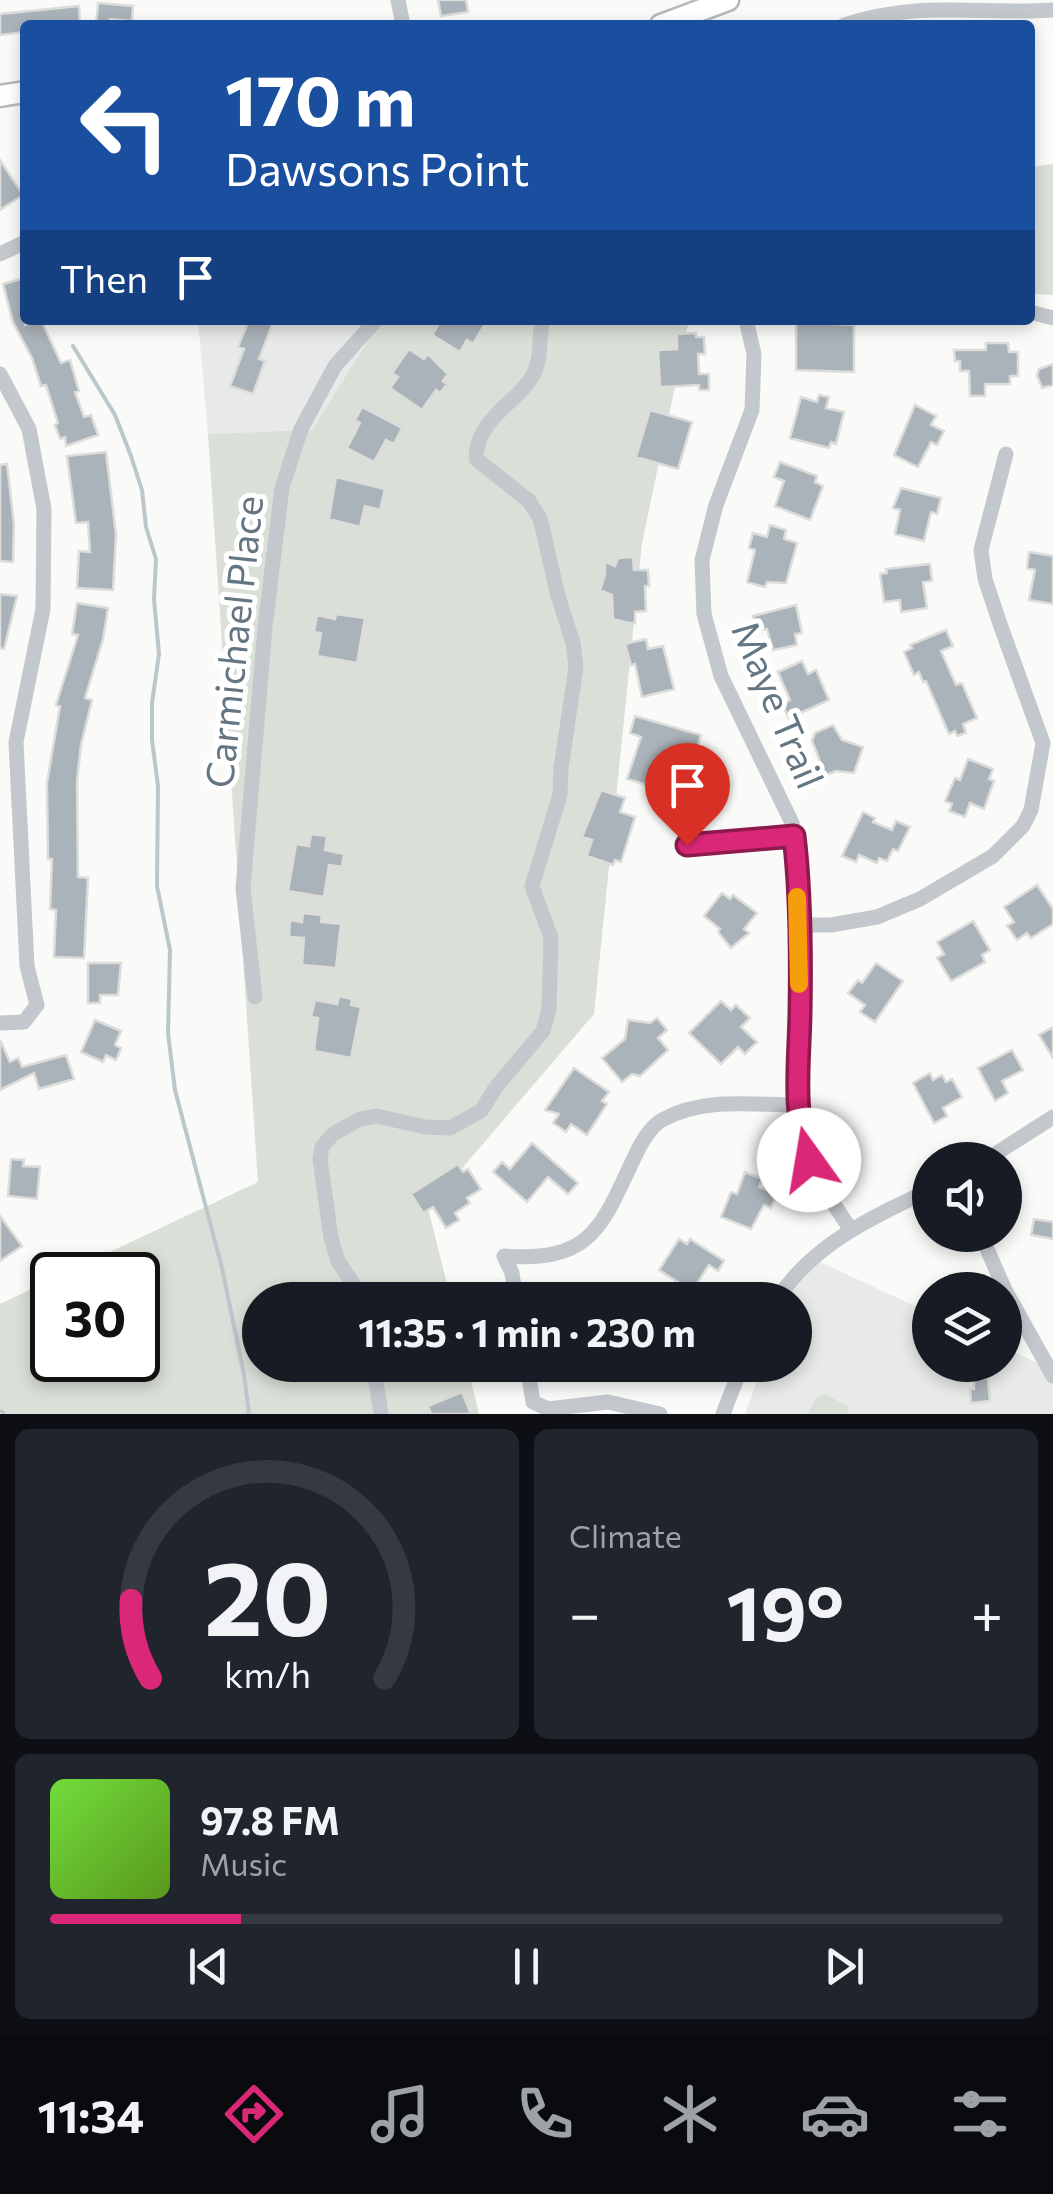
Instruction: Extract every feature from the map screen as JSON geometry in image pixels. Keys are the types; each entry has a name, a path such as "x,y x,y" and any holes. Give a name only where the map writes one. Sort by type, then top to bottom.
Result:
{"main road":[{"path":"674,20 728,0"}],"street":[{"path":"855,20 924,3 1053,10"},
{"name":"Carmichael Place","path":"255,997 243,888 264,628 282,488 301,430 335,366 372,325"},
{"path":"352,1282 338,1261 331,1238 320,1158 322,1147 332,1134 377,1116 425,1127 450,1128 481,1111 543,1031 549,1008 551,938 532,886 560,795 576,667 573,643 540,518 529,501 476,459 476,443 488,424 536,370 541,325"},
{"name":"Maye Trail","path":"747,325 754,354 752,410 716,505 702,560 704,614 721,676 792,823 798,925 799,1130 809,1160 851,1230"},
{"path":"0,374 28,429 44,508 43,609 8,740 22,825 26,966 37,1005 24,1022 0,1023"},
{"path":"798,925 831,925 878,917 920,899 993,856 1023,826 1031,810 1044,742 995,610 981,550 1006,454"},
{"path":"687,845 794,836"},
{"path":"513,1282 504,1256 542,1256 567,1249 591,1236 604,1222 639,1147 658,1122 700,1105 797,1106"},
{"path":"1014,1142 1053,1117"},
{"path":"793,1282 812,1260 861,1222 912,1198"},
{"path":"1022,1320 1053,1376"},
{"path":"376,1382 380,1414"},
{"path":"530,1382 534,1402 548,1409 608,1402 660,1414"},
{"path":"723,1414 735,1382"}],"path":[{"path":"0,1412 8,1414"}],"shaded area":[{"path":"1053,164 1053,295 1035,294 1035,166"},
{"path":"198,325 378,325 312,431 208,434"},
{"path":"378,325 688,325 642,543 594,1014 428,1208 446,1282 242,1282 242,1382 471,1382 479,1414 0,1414 0,1304 30,1290 30,1382 160,1382 160,1252 110,1252 258,1182 208,434 312,430"},
{"path":"805,1255 912,1305 912,1382 1022,1382 1022,1356 1053,1370 1053,1414 745,1414 757,1382 812,1382 812,1282 795,1282"},
{"path":"826,1394 848,1407 848,1414 807,1414 818,1396"}],"building":[{"path":"438,0 466,0 468,12 441,16"},
{"path":"98,3 133,6 132,20 96,20"},
{"path":"79,6 80,20 20,20 20,33 0,35 0,14"},
{"path":"0,160 20,190 20,197 0,210"},
{"path":"20,279 20,325 43,325 61,363 70,360 84,417 91,415 98,435 66,446 65,437 60,439 46,385 41,386 13,322 3,284"},
{"path":"247,325 272,325 259,359 265,361 253,394 230,386 244,349 238,347"},
{"path":"438,325 484,325 473,344 467,340 460,352 432,335"},
{"path":"796,325 854,325 854,372 796,370"},
{"path":"696,333 696,337 704,337 705,354 698,354 699,374 709,374 709,390 699,390 699,385 660,387 658,350 677,349 677,334"},
{"path":"986,343 1008,343 1009,352 1018,352 1018,376 1010,376 1010,384 985,384 985,396 970,396 969,371 960,371 954,350 986,350"},
{"path":"409,349 424,359 428,354 448,374 443,381 447,384 440,393 436,390 422,410 390,388 398,377 392,373"},
{"path":"1053,364 1053,385 1042,388 1039,369"},
{"path":"819,395 829,397 826,408 844,412 836,444 831,442 829,448 790,438 801,397 817,402"},
{"path":"915,405 936,416 931,425 944,431 937,445 931,442 918,467 894,455"},
{"path":"362,407 402,428 394,444 386,440 374,462 347,448 360,423 355,420"},
{"path":"650,410 692,422 678,469 636,457"},
{"path":"106,452 116,535 113,590 77,588 79,551 90,552 88,522 76,523 67,456"},
{"path":"780,462 817,476 815,482 823,486 810,520 775,506 784,481 774,477"},
{"path":"7,464 14,524 13,562 0,561 0,465"},
{"path":"336,477 385,489 380,510 365,506 360,527 329,519"},
{"path":"901,488 941,498 937,514 931,512 924,541 895,534 900,510 893,508"},
{"path":"770,525 786,530 784,539 797,543 786,583 767,582 765,587 747,582 755,550 749,548 753,533 767,537"},
{"path":"1029,552 1053,556 1053,604 1029,600 1035,570 1027,568"},
{"path":"633,557 634,570 648,570 649,586 645,586 646,611 635,612 635,623 629,623 613,619 612,595 600,590 605,562 615,566 618,558"},
{"path":"930,564 932,581 923,582 927,608 901,612 900,600 884,602 880,574 887,573 886,569"},
{"path":"0,594 17,596 4,649 0,648"},
{"path":"77,603 108,608 85,698 92,700 77,781 78,877 88,878 84,958 54,957 56,910 50,909 52,859 48,859 47,783 60,706 56,705 78,635 72,634"},
{"path":"796,605 802,633 795,634 797,645 773,650 767,629 757,631 753,616"},
{"path":"336,614 365,618 357,663 317,656 321,633 314,632 317,615 335,619"},
{"path":"946,630 953,646 941,651 956,685 962,683 977,718 963,724 966,733 957,736 955,731 949,734 926,681 919,672 914,675 904,652 912,648 910,645"},
{"path":"646,639 648,649 663,646 674,689 642,697 635,664 631,665 625,644"},
{"path":"802,661 808,674 816,670 829,700 789,718 782,704 790,700 778,672"},
{"path":"635,716 701,735 695,754 684,750 671,792 627,779 641,737 630,733"},
{"path":"833,725 842,740 863,747 854,773 836,771 819,778 813,764 820,761 812,741 815,733"},
{"path":"968,759 993,769 989,779 994,781 984,809 970,803 965,817 949,811 952,804 945,801 955,778 960,780"},
{"path":"601,790 625,798 620,812 635,817 621,862 615,860 613,865 587,856 592,840 582,837"},
{"path":"863,812 875,818 873,822 892,830 896,821 910,827 898,851 893,849 887,861 879,858 877,863 859,855 856,862 842,856"},
{"path":"311,834 327,836 325,850 344,854 342,867 329,865 324,897 288,891 296,844 309,846"},
{"path":"1037,885 1053,909 1053,924 1031,938 1027,933 1017,940 1007,926 1014,922 1004,907"},
{"path":"722,893 730,899 733,895 757,913 744,929 749,933 731,948 718,932 720,929 704,916"},
{"path":"303,913 322,915 321,922 341,924 336,968 302,965 304,938 289,937 290,920 302,922"},
{"path":"973,921 990,950 982,955 985,962 951,981 937,958 944,954 937,942"},
{"path":"88,963 121,963 118,995 100,995 100,1003 88,1003"},
{"path":"876,963 903,981 875,1022 860,1012 865,1005 848,993 858,980 862,983"},
{"path":"339,996 352,999 351,1005 361,1007 351,1058 314,1051 318,1018 311,1017 315,1000 337,1004"},
{"path":"721,1001 731,1010 736,1005 750,1018 741,1027 757,1042 745,1054 738,1047 721,1064 689,1033"},
{"path":"657,1018 667,1030 658,1038 668,1050 640,1076 632,1074 622,1082 602,1058 625,1039 628,1020 650,1023"},
{"path":"95,1020 121,1031 115,1045 121,1048 116,1060 106,1055 103,1062 81,1052"},
{"path":"1053,1027 1053,1058 1039,1035"},
{"path":"0,1040 10,1062 18,1058 22,1067 66,1055 74,1079 39,1089 34,1073 0,1090"},
{"path":"1012,1050 1023,1070 1002,1081 1008,1093 995,1101 978,1068"},
{"path":"574,1068 609,1092 602,1101 607,1104 587,1135 571,1124 566,1132 553,1123 559,1114 545,1110"},
{"path":"930,1073 933,1080 942,1075 946,1082 952,1079 962,1097 943,1108 947,1116 934,1123 913,1083"},
{"path":"532,1143 578,1183 568,1194 548,1177 527,1202 493,1172 502,1162 510,1169"},
{"path":"11,1159 24,1160 23,1166 40,1167 37,1199 8,1196"},
{"path":"458,1164 463,1172 468,1169 481,1189 467,1198 470,1203 455,1213 459,1220 446,1228 433,1207 423,1213 411,1194"},
{"path":"745,1172 762,1179 759,1187 777,1194 771,1208 764,1205 751,1229 721,1217 731,1192 737,1194"},
{"path":"0,1216 22,1246 0,1261"},
{"path":"1034,1219 1053,1222 1053,1239 1031,1235"},
{"path":"679,1239 687,1244 690,1239 724,1261 718,1271 709,1265 698,1282 678,1282 659,1270"},
{"path":"974,1382 988,1382 990,1401 971,1403 970,1389 974,1389"},
{"path":"462,1392 471,1414 431,1414 428,1406"}],"waterway":[{"path":"73,346 115,415 131,456 156,559 154,599 159,654 152,703 152,740 158,786 157,886 170,950 168,1033 175,1090 222,1268 249,1414"}],"slow traffic":[{"path":"797,897 799,984"}],"route":[{"path":"687,845 794,836 800,1013 796,1086 799,1130 809,1160"}]}
